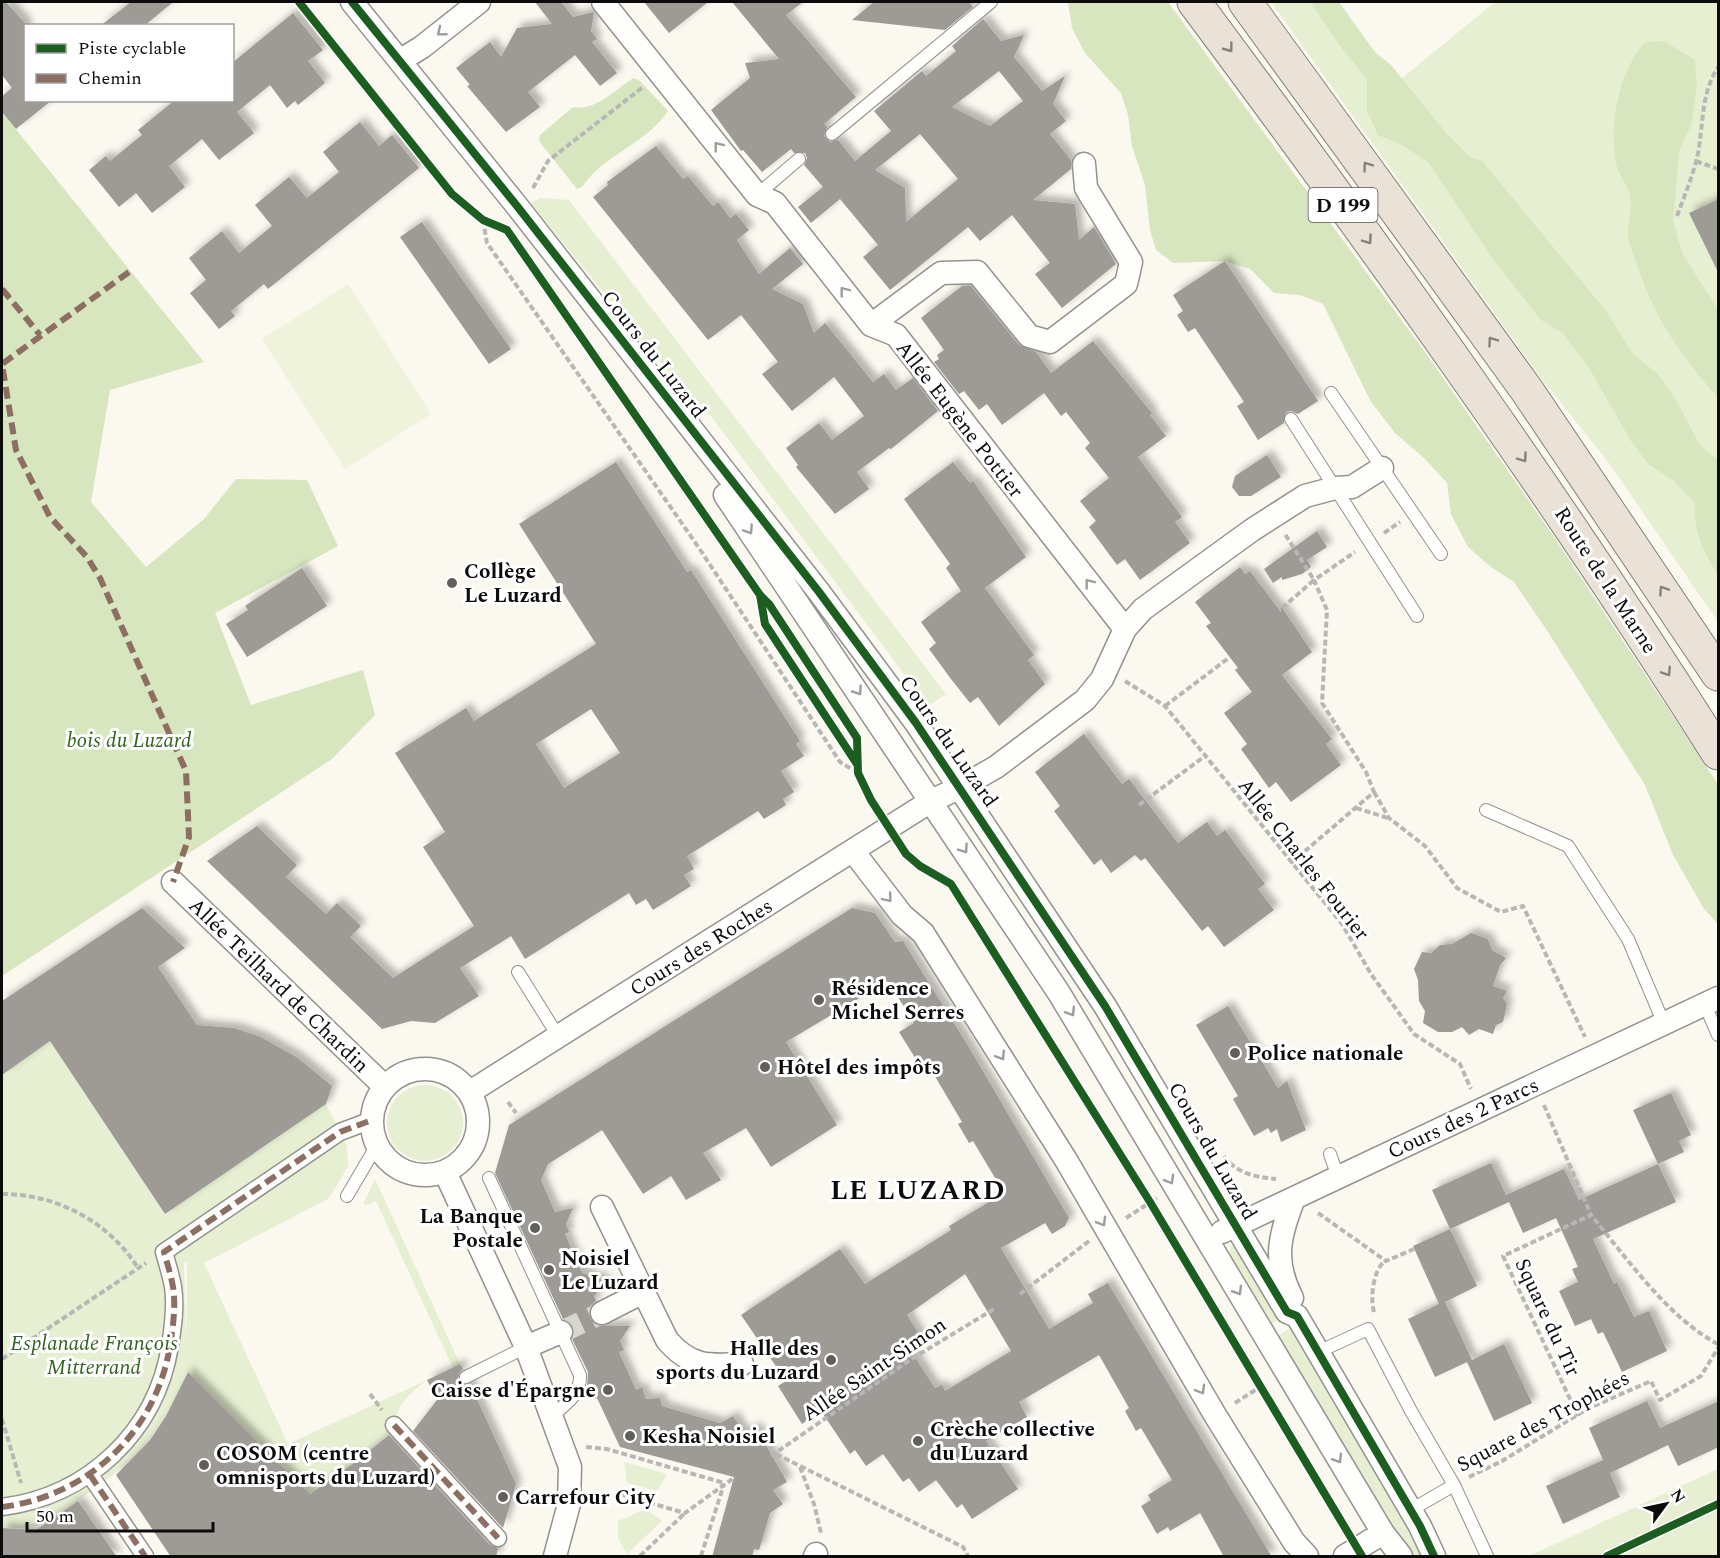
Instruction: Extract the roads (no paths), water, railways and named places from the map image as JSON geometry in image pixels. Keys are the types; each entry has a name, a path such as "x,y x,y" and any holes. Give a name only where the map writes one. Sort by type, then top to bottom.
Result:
{"highway":[{"name":"Route de la Marne","path":"1194,2 1302,146 1550,496 1719,753"},
{"name":"Route de la Marne","path":"1245,2 1526,389 1719,674"}],"street":[{"name":"Cours du Luzard","path":"352,2 401,60 819,592 961,787 1105,1006 1287,1312 1297,1316 1411,1510 1434,1557"},
{"path":"401,60 422,47 479,2"},
{"name":"Allée Eugène Pottier","path":"603,2 757,195 775,203 871,325 896,335 1125,629"},
{"path":"871,325 941,273 977,272 1029,336 1050,342 1126,284 1131,262 1086,188 1084,164"},
{"name":"Cours du Luzard","path":"622,342 1059,993 1383,1533 1401,1557"},
{"path":"961,787 996,767 1085,700 1107,670 1125,629 1143,609 1305,496 1335,488 1352,487 1382,468"},
{"name":"Cours du Luzard","path":"931,801 961,787"},
{"name":"Cours des Roches","path":"470,1092 931,801"},
{"path":"853,851 890,900 923,933 1066,1160 1215,1415 1294,1542 1307,1557"},
{"name":"Allée Teilhard de Chardin","path":"173,882 385,1087"},
{"name":"Cours des 2 Parcs","path":"1208,1241 1235,1225 1712,1001"},
{"path":"429,1069 444,1072 470,1092 479,1122 476,1138 464,1158 446,1172 428,1176 411,1174 394,1166 377,1145 372,1120 376,1102 385,1087 397,1077 412,1070 429,1069"},
{"path":"2,1507 27,1504 90,1475 132,1437 155,1399 167,1361 173,1326 173,1288 164,1252 340,1132 372,1120"},
{"path":"446,1172 526,1347 570,1467 569,1504 555,1557"},
{"path":"1297,1316 1296,1307 1282,1278 1279,1259 1280,1240 1298,1196"},
{"path":"602,1208 668,1340 680,1356 698,1363 742,1364"},
{"path":"602,1313 643,1292"},
{"path":"526,1347 560,1332"},
{"path":"394,1425 498,1538"},
{"path":"90,1475 145,1557"},
{"path":"1345,1557 1383,1533"}],"lane":[{"path":"832,134 991,2"},
{"path":"757,195 799,159"},
{"path":"1331,393 1441,554"},
{"path":"1291,418 1417,616"},
{"path":"1486,810 1568,846 1628,939 1664,1024"},
{"path":"518,972 558,1036"},
{"path":"1712,1001 1719,1035"},
{"path":"347,1196 377,1145"},
{"path":"1330,1154 1338,1177"},
{"path":"489,1178 580,1375 577,1393 552,1416"},
{"path":"1318,1352 1368,1329 1411,1411 1454,1485 1487,1557"},
{"path":"466,1377 526,1347"},
{"path":"1411,1510 1454,1485"}],"tunnel":[{"path":"561,1332 602,1313"}],"place":[{"name":"Collège Le Luzard","path":"452,583"},
{"name":"Résidence Michel Serres","path":"819,1000"},
{"name":"Police nationale","path":"1235,1053"},
{"name":"Hôtel des impôts","path":"765,1067"},
{"name":"La Banque Postale","path":"535,1228"},
{"name":"Noisiel Le Luzard","path":"549,1270"},
{"name":"Halle des sports du Luzard","path":"831,1360"},
{"name":"Caisse d'Épargne","path":"608,1390"},
{"name":"Kesha Noisiel","path":"630,1436"},
{"name":"Crèche collective du Luzard","path":"918,1441"},
{"name":"COSOM (centre omnisports du Luzard)","path":"204,1465"},
{"name":"Carrefour City","path":"503,1497"}],"district":[{"name":"LE LUZARD","path":"918,1190"}],"park label":[{"name":"bois du Luzard","path":"129,740"},
{"name":"Esplanade François Mitterrand","path":"94,1355"}]}
